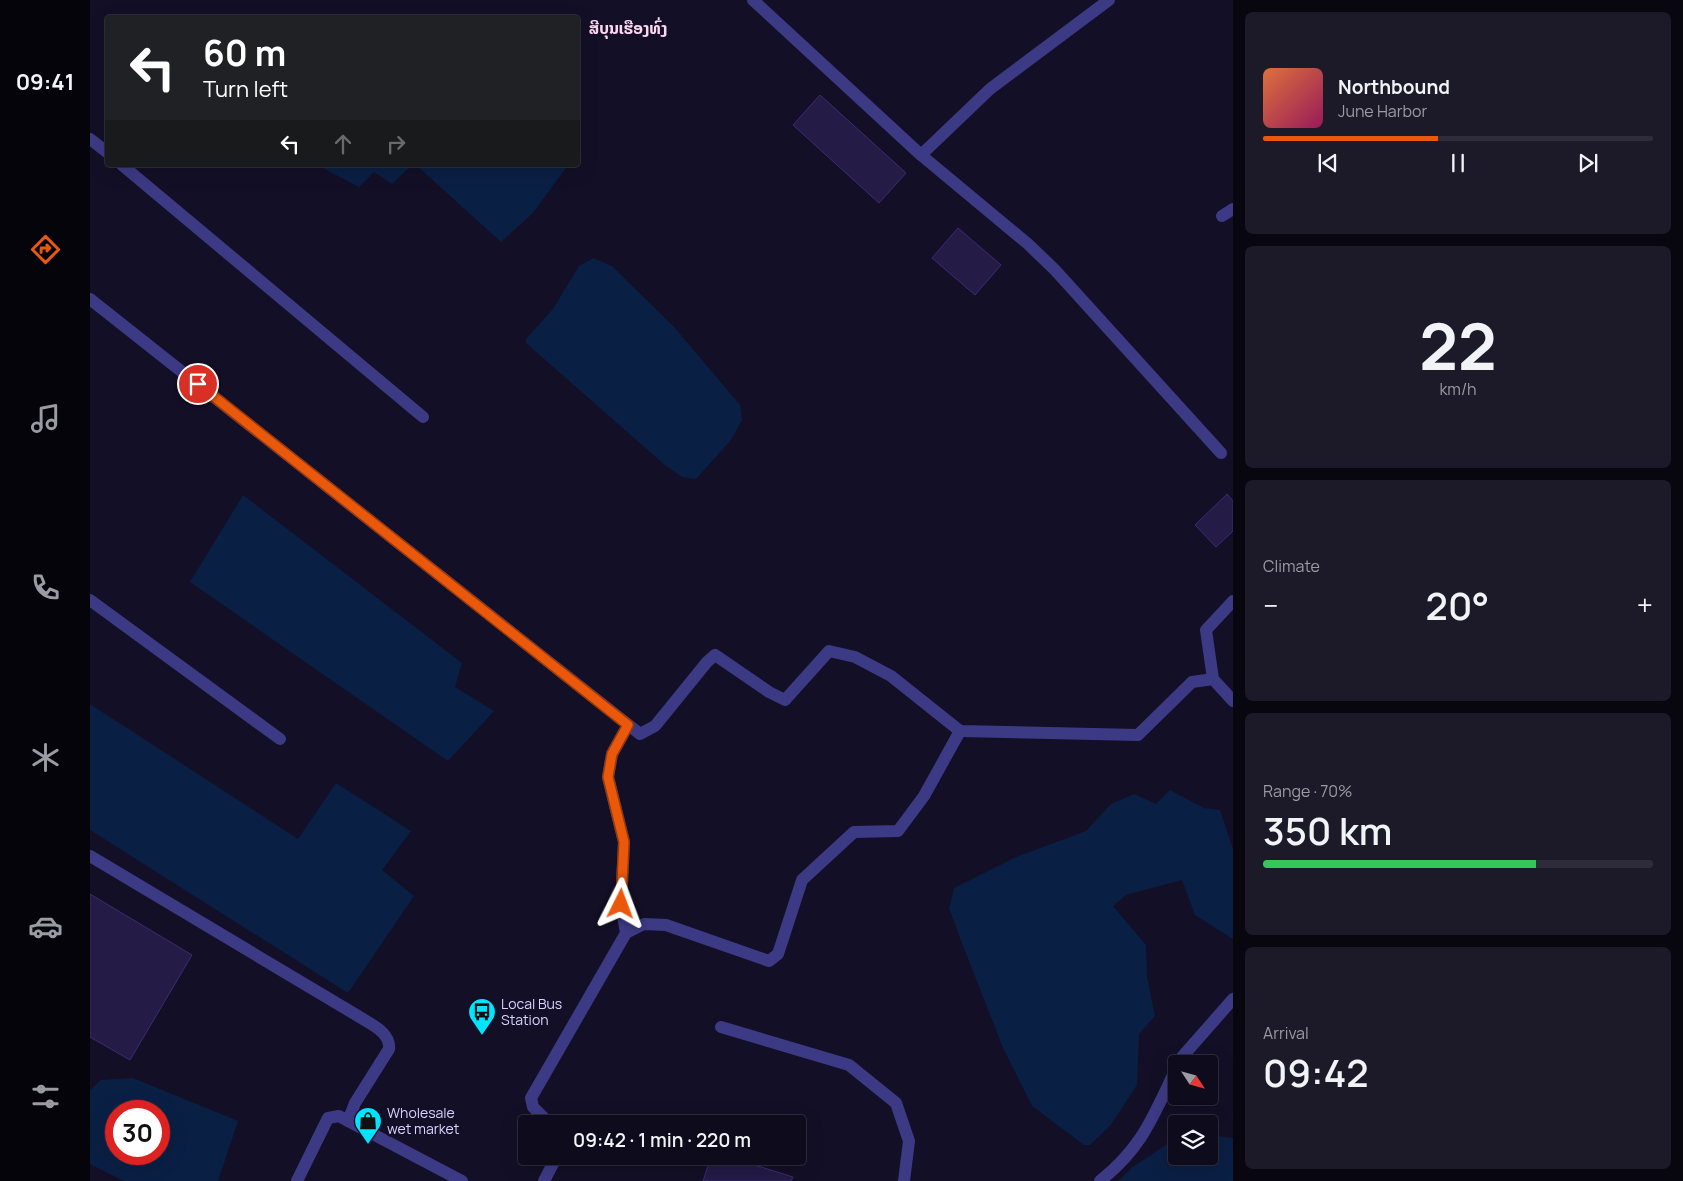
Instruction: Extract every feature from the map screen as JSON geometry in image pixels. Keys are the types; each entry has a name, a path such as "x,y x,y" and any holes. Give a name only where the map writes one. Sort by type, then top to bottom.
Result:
{"street":[{"path":"753,0 922,155 1028,244 1055,270 1221,453"},
{"path":"922,155 990,89 1109,0"},
{"path":"90,138 105,150"},
{"path":"124,167 423,417"},
{"path":"90,299 640,734 654,726 707,662 715,655 769,692 785,700 829,651 855,657 891,676 960,731 1138,735 1192,682 1213,679"},
{"path":"90,600 280,739"},
{"path":"1233,601 1206,630 1213,679 1233,701"},
{"path":"626,933 621,904 624,842 608,777 612,754 628,725"},
{"path":"541,1115 533,1107 531,1098 626,933 644,924 666,926 769,961 778,954 802,880 854,832 898,831 924,796 960,731"},
{"path":"90,856 358,1016 387,1036 390,1042 389,1049 355,1103 348,1120"},
{"path":"1184,1055 1233,998"},
{"path":"721,1027 849,1065 896,1102 909,1141 904,1181"},
{"path":"1100,1181 1121,1165 1144,1136 1168,1085"},
{"path":"297,1181 328,1118 339,1116 462,1181"},
{"path":"544,1181 552,1165"}],"water":[{"path":"321,167 410,167 392,184 374,172 359,187"},
{"path":"418,167 567,167 533,213 501,242"},
{"path":"593,258 612,266 674,327 740,405 742,420 731,440 696,479 682,477 666,466 526,343 526,339 553,309 579,266"},
{"path":"243,495 462,663 455,687 494,711 448,761 190,582"},
{"path":"90,704 298,839 336,783 411,831 382,870 414,896 348,993 90,830"},
{"path":"1170,790 1204,808 1220,810 1233,849 1233,939 1195,915 1182,880 1126,895 1113,906 1146,945 1147,977 1155,1016 1139,1034 1137,1085 1110,1126 1090,1145 1084,1145 1032,1106 1003,1048 949,908 954,888 1016,857 1086,831 1111,804 1134,794 1156,804"},
{"path":"133,1078 238,1121 218,1181 124,1181 90,1164 90,1090 101,1080"},
{"path":"1218,1136 1233,1138 1233,1181 1118,1181 1133,1167 1168,1143 1168,1165 1218,1165"}],"building":[{"path":"820,95 906,173 879,203 793,125"},
{"path":"958,228 1001,265 975,295 932,258"},
{"path":"1227,494 1233,501 1233,531 1216,547 1195,525"},
{"path":"90,894 192,955 130,1060 90,1037"},
{"path":"708,1165 755,1165 793,1177 791,1181 703,1181"}],"place":[{"name":"Local Bus Station","path":"482,1036"},
{"name":"Wholesale wet market","path":"368,1145"}],"district":[{"name":"ສີບຸນເຮືອງທົ່ງ","path":"628,28"}],"route":[{"path":"198,384 628,725 612,754 608,777 624,842 621,904"}]}
